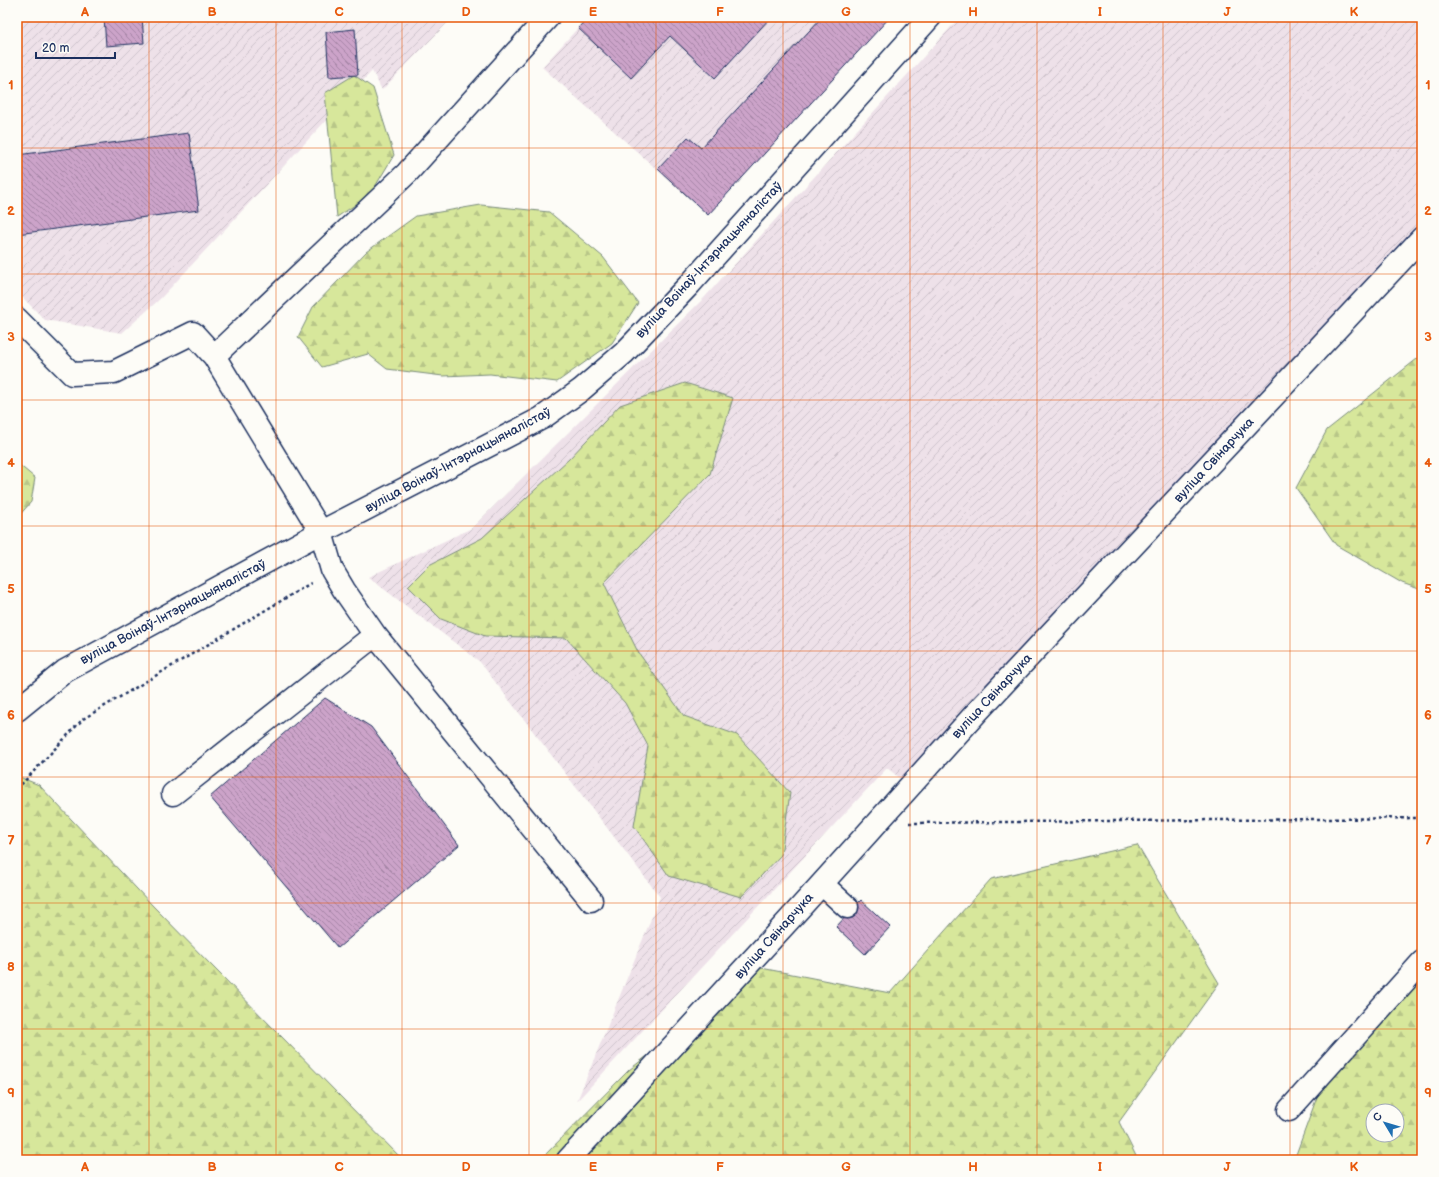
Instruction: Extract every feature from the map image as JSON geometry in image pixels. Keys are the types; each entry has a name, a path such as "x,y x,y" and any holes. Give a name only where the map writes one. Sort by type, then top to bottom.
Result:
{"street":[{"path":"214,356 407,174 548,17"},
{"name":"вуліца Воінаў-Інтэрнацыяналістаў","path":"17,710 65,671 321,532 542,418 581,390 624,353 690,284 930,17"},
{"name":"вуліца Свінарчука","path":"568,1160 978,712 1422,238"},
{"path":"17,319 72,374 114,372 193,333 214,356 321,532 332,570 375,636 591,900"},
{"path":"173,794 375,636"},
{"path":"822,884 847,907"},
{"path":"1289,1110 1422,962"}],"path":[{"path":"17,789 83,719 332,570"},
{"path":"876,824 1422,818"}],"shaded area":[{"path":"17,17 453,17 382,90 372,71 161,298 122,333 45,320 17,292"},
{"path":"588,17 890,17 708,215 542,67"},
{"path":"960,17 1422,17 1422,238 910,786 887,768 577,1101 660,897 480,662 368,577 472,528 704,298"}],"green space":[{"path":"354,75 373,88 394,155 370,195 337,217 325,93"},
{"path":"481,205 549,212 603,257 638,303 612,343 557,382 490,374 443,376 387,369 368,354 322,367 298,337 313,307 366,252 416,216"},
{"path":"1422,355 1422,590 1402,583 1336,545 1296,488 1327,430"},
{"path":"685,383 733,398 710,474 604,583 638,652 684,716 737,735 790,793 781,855 741,897 669,876 634,826 648,746 625,703 566,638 485,636 441,619 408,586 429,565 482,538 569,459 620,405"},
{"path":"17,463 35,478 31,502 17,518"},
{"path":"17,776 39,785 153,906 403,1160 17,1160"},
{"path":"1137,845 1219,983 1119,1122 1138,1160 540,1160 629,1070 761,968 890,993 991,879"},
{"path":"1422,975 1422,1160 1294,1160 1332,1056"}],"building":[{"path":"104,17 142,17 144,43 106,46"},
{"path":"588,17 771,17 715,78 670,36 631,78 578,28"},
{"path":"822,17 890,17 708,215 658,169 688,137 701,148"},
{"path":"355,29 358,75 329,77 326,32"},
{"path":"189,133 199,210 17,234 17,155"},
{"path":"325,698 371,727 459,845 338,948 210,797"},
{"path":"861,900 890,927 865,954 836,927"}]}
